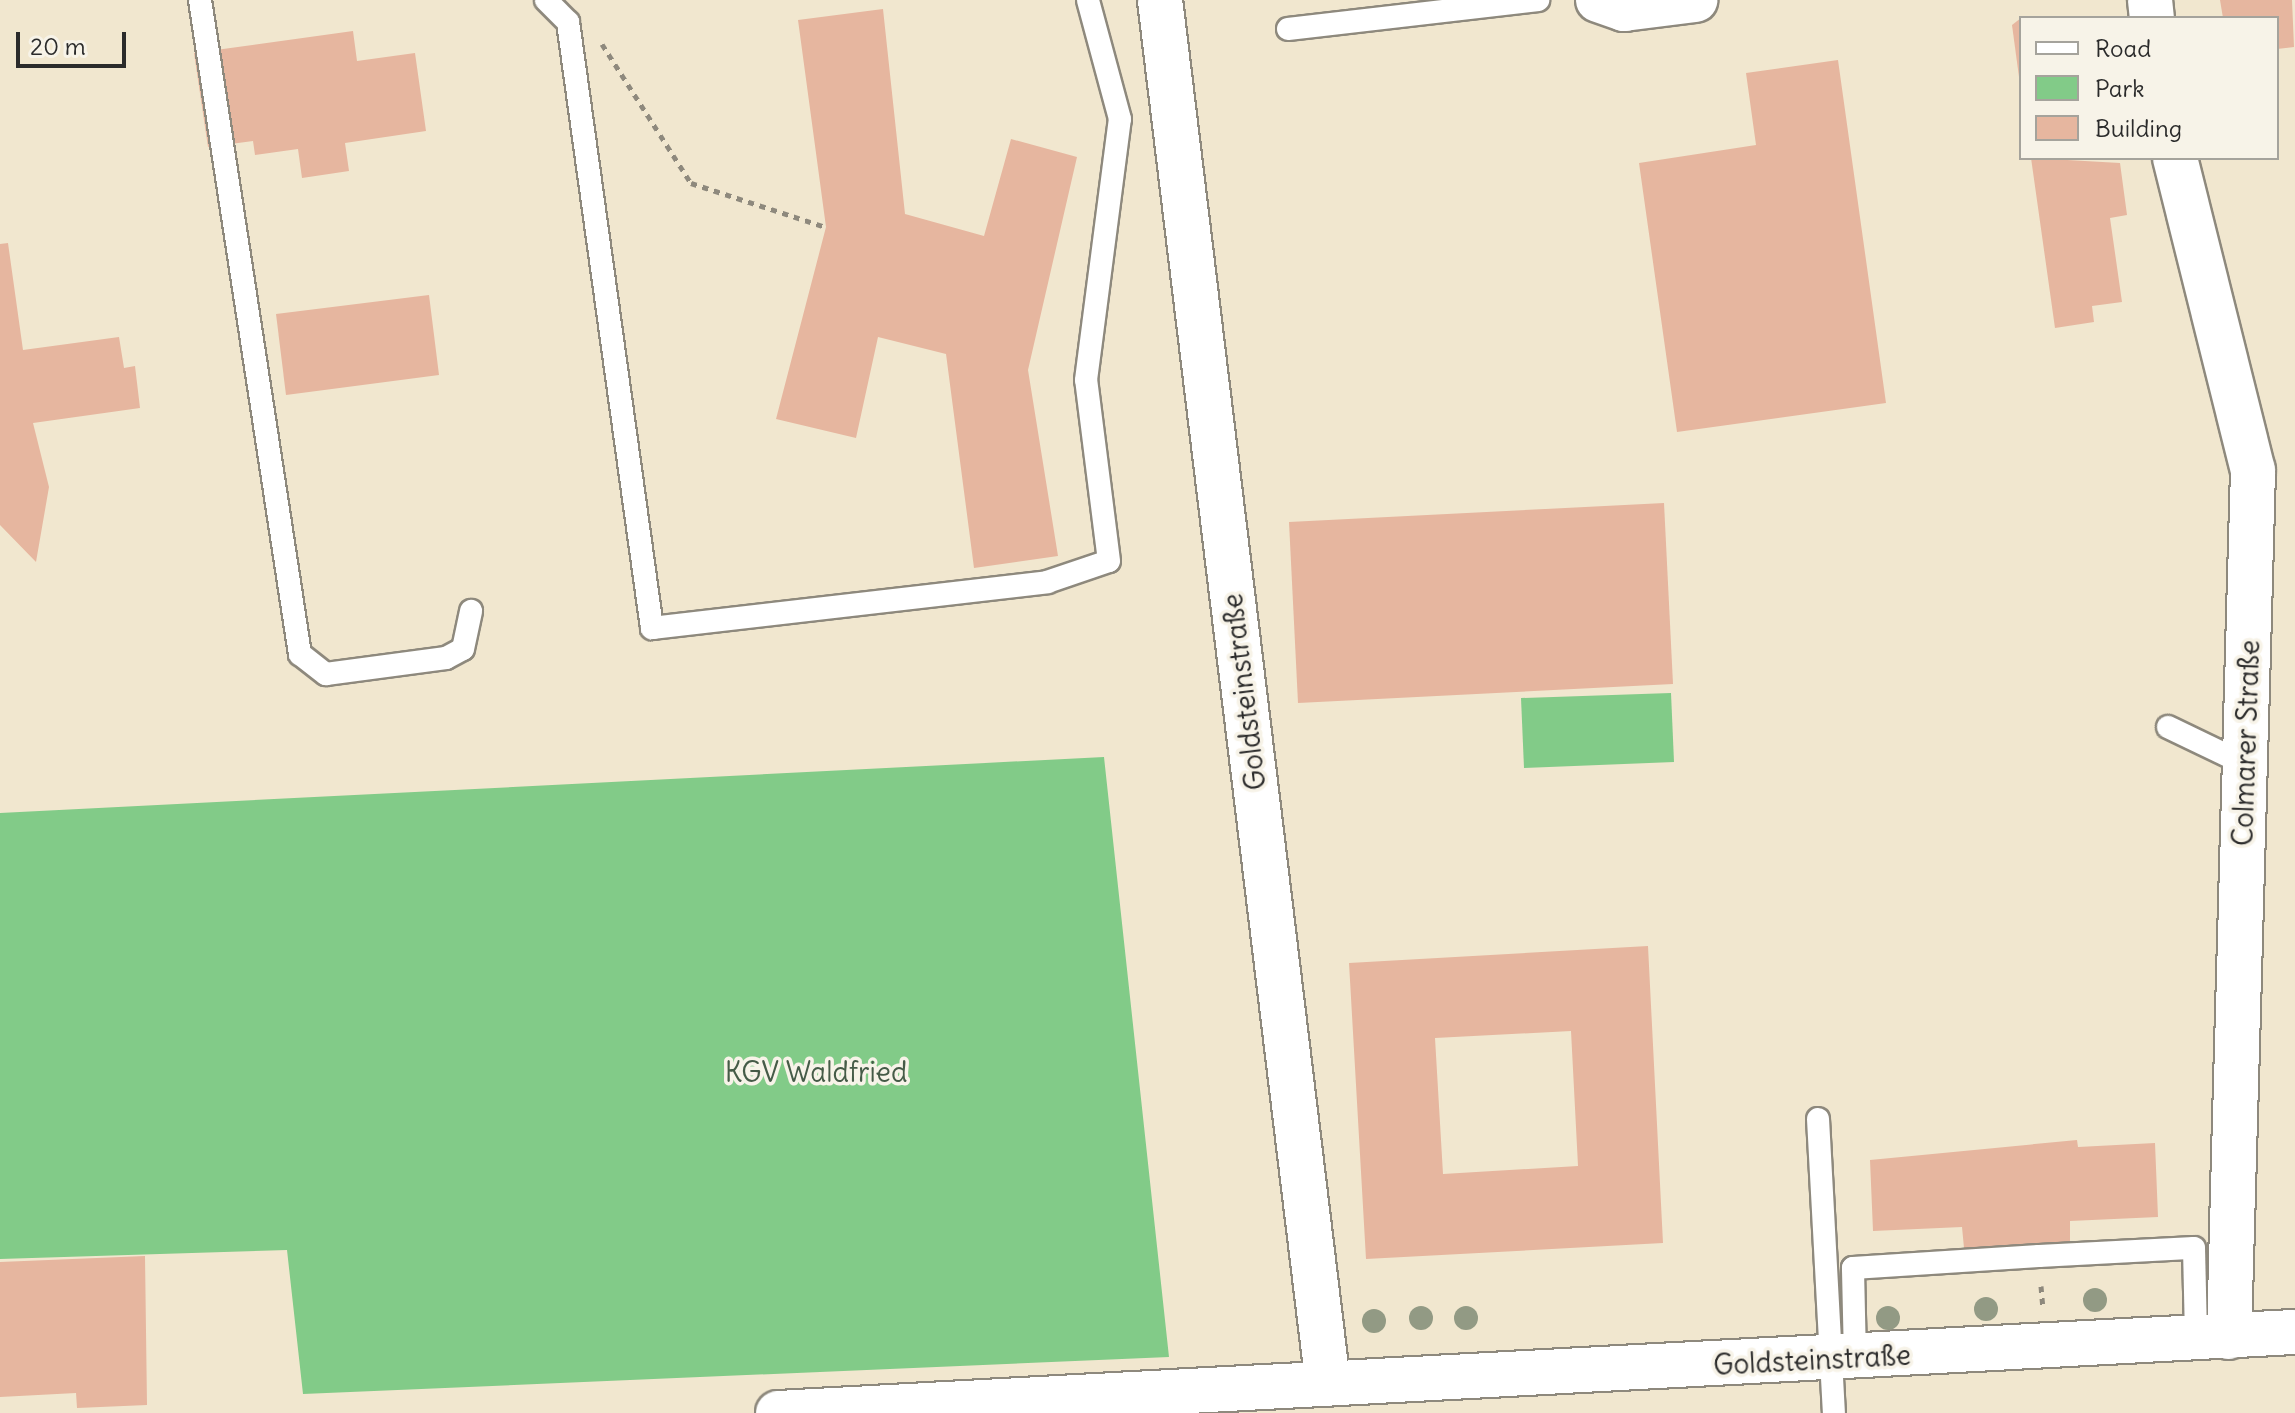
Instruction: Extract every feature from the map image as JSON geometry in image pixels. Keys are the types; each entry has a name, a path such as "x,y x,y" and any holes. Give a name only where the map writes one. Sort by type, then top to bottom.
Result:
{"street":[{"name":"Goldsteinstraße","path":"1160,0 1328,1384"},
{"path":"1598,0 1624,9 1695,0"},
{"name":"Colmarer Straße","path":"2176,160 2253,470 2245,764 2212,1338"},
{"name":"Goldsteinstraße","path":"778,1413 1008,1408 1328,1384 1844,1359 2295,1332"}],"lane":[{"path":"200,0 300,654 326,674 446,658 463,649 471,611"},
{"path":"546,0 568,22 652,628 1047,582 1109,561 1086,380 1120,119 1088,0"},
{"path":"1288,29 1538,0"},
{"path":"2168,727 2245,764"},
{"path":"1818,1119 1844,1359"},
{"path":"1834,1413 1844,1359 1853,1268 2194,1248 2212,1338"}],"path":[{"path":"568,22 608,49 691,183 826,227"},
{"path":"2039,1256 2044,1314"}],"green space":[{"path":"1671,693 1674,762 1524,768 1521,698"},
{"name":"KGV Waldfried","path":"1104,757 1169,1357 303,1394 287,1250 0,1259 0,813"}],"building":[{"path":"2220,0 2292,0 2294,47 2279,49 2279,16 2223,16"},
{"path":"883,9 905,214 984,236 1011,139 1077,157 1028,370 1058,556 974,568 946,354 878,337 856,438 776,419 826,227 798,20"},
{"path":"2019,20 2019,77 2012,25"},
{"path":"353,31 357,61 415,53 426,131 345,143 349,171 302,178 298,149 255,155 253,141 208,147 194,53"},
{"path":"1838,60 1886,403 1677,432 1639,163 1756,145 1746,73"},
{"path":"2031,160 2120,163 2127,215 2110,218 2122,302 2092,306 2094,322 2055,328"},
{"path":"8,243 23,350 119,337 124,368 135,366 140,408 33,423 49,487 36,562 0,525 0,244"},
{"path":"429,295 439,375 286,395 276,314"},
{"path":"1664,503 1673,684 1298,703 1289,522"},
{"path":"1648,946 1663,1243 1366,1259 1349,963","holes":["1571,1031 1578,1166 1443,1174 1435,1038"]},
{"path":"2077,1140 2078,1147 2155,1143 2158,1217 2070,1221 2070,1243 1964,1248 1962,1227 1873,1231 1870,1160"},
{"path":"145,1256 147,1405 77,1408 76,1393 0,1397 0,1262"}]}
